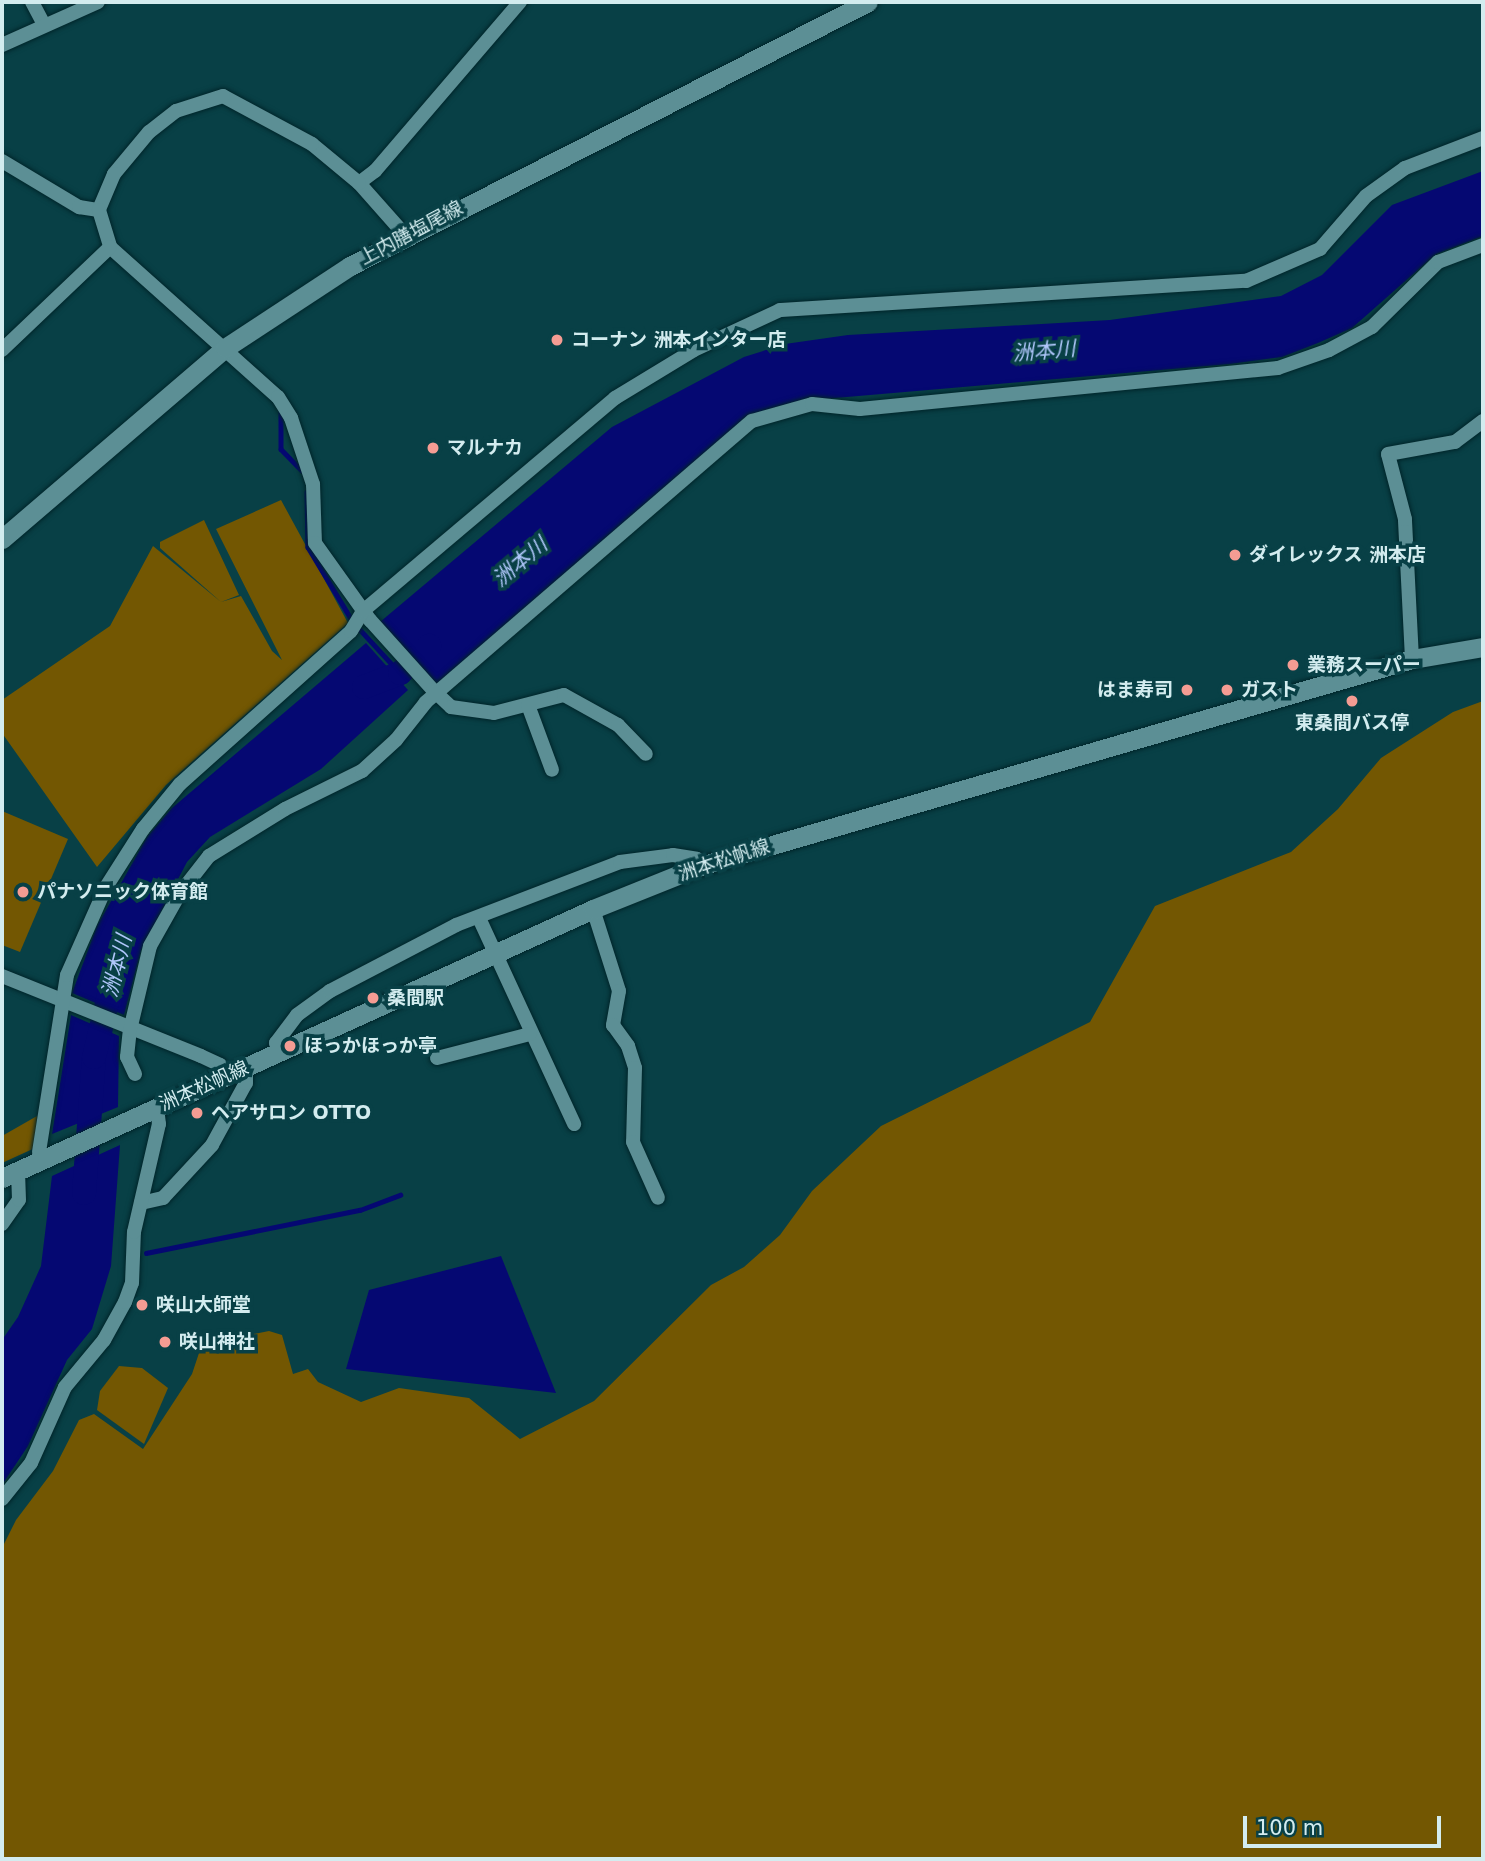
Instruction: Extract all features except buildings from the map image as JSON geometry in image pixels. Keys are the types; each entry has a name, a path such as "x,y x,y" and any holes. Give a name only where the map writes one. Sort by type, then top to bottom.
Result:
{"main road":[{"name":"上内膳塩尾線","path":"2,539 225,348 405,235 868,2"},
{"name":"洲本松帆線","path":"10,1174 42,1155 150,1111 593,909 700,866 1412,659 1483,647"}],"street":[{"path":"32,2 43,23"},
{"path":"2,45 27,36 43,23 82,13 98,2"},
{"path":"359,183 375,171 520,2"},
{"path":"405,235 359,183 312,144 230,99 213,97 176,111 149,132 114,174 99,210 110,247 262,378 291,418 313,484 315,543 361,621 435,692 460,710 494,713 564,695 582,702 618,725 646,754"},
{"path":"42,1155 64,1003 86,928 143,830 180,784 615,398 694,350 780,310 1246,281 1320,249 1366,196 1405,168 1483,138"},
{"path":"2,161 79,207 99,210"},
{"path":"135,1074 127,1057 127,1029 150,946 180,893 209,856 285,809 362,771 435,692 711,452 767,415 812,404 860,409 1278,368 1329,351 1372,327 1438,262 1483,245"},
{"path":"2,350 110,247"},
{"path":"1412,659 1405,519 1388,454 1455,442 1483,421"},
{"path":"528,705 552,770"},
{"path":"280,1052 276,1043 297,1015 330,991 479,918 585,872 620,862 673,855 697,859 700,866"},
{"path":"593,909 619,990 613,1025 628,1046 635,1068 633,1142 658,1198"},
{"path":"479,918 530,1034 574,1124"},
{"path":"2,976 220,1065 225,1077"},
{"path":"437,1058 530,1034"},
{"path":"141,1203 163,1198 212,1145 246,1083 246,1067"},
{"path":"2,1499 32,1463 65,1387 104,1340 125,1302 132,1283 134,1232 159,1124 150,1111"},
{"path":"2,1224 19,1200 10,1174"}],"shaded area":[{"path":"281,500 348,623 166,785 97,867 2,733 2,700 110,626 153,546 221,602 241,596 272,651 282,660 216,529"},
{"path":"204,520 239,595 221,602 160,548 160,542"},
{"path":"1483,701 1483,1859 2,1859 2,1548 16,1520 53,1471 79,1420 94,1414 143,1449 192,1374 202,1344 269,1331 282,1335 293,1374 308,1369 318,1382 361,1402 399,1388 469,1398 520,1439 594,1401 711,1285 744,1267 780,1235 812,1191 881,1126 1090,1022 1155,906 1291,852 1338,809 1381,758 1453,712"},
{"name":"パナソニック体育館","path":"2,811 68,839 20,952 2,945"},
{"path":"37,1116 35,1148 2,1163 2,1136"},
{"path":"119,1366 142,1368 168,1388 144,1444 97,1410 100,1391"}],"water":[{"path":"1483,171 1483,236 1436,254 1352,328 1318,343 1282,357 1230,364 812,400 752,417 731,430 439,688 380,622 612,427 744,357 785,344 848,335 1110,320 1281,296 1322,275 1392,205"},
{"path":"366,643 408,690 321,769 210,837 187,862 141,950 124,1015 72,993 97,926 147,837 172,808"},
{"path":"71,1015 119,1036 118,1107 52,1134"},
{"path":"120,1145 111,1266 92,1329 67,1360 28,1446 2,1485 2,1340 18,1317 41,1266 52,1176"},
{"path":"501,1256 556,1393 346,1369 369,1290"}],"waterway":[{"path":"281,412 281,449 302,471"},
{"path":"307,492 308,547 353,622 400,673"},
{"name":"洲本川","path":"364,687 400,673 429,646"},
{"name":"洲本川","path":"84,1193 94,1057 110,991"},
{"path":"146,1253 360,1210 400,1195"}],"place":[{"name":"コーナン 洲本インター店","path":"557,340"},
{"name":"マルナカ","path":"433,448"},
{"name":"ダイレックス 洲本店","path":"1235,555"},
{"name":"業務スーパー","path":"1293,665"},
{"name":"はま寿司","path":"1187,690"},
{"name":"ガスト","path":"1227,690"},
{"name":"東桑間バス停","path":"1352,701"},
{"name":"パナソニック体育館","path":"23,892"},
{"name":"桑間駅","path":"373,998"},
{"name":"ほっかほっか亭","path":"290,1046"},
{"name":"ヘアサロン OTTO","path":"197,1113"},
{"name":"咲山大師堂","path":"142,1305"},
{"name":"咲山神社","path":"165,1342"}]}
